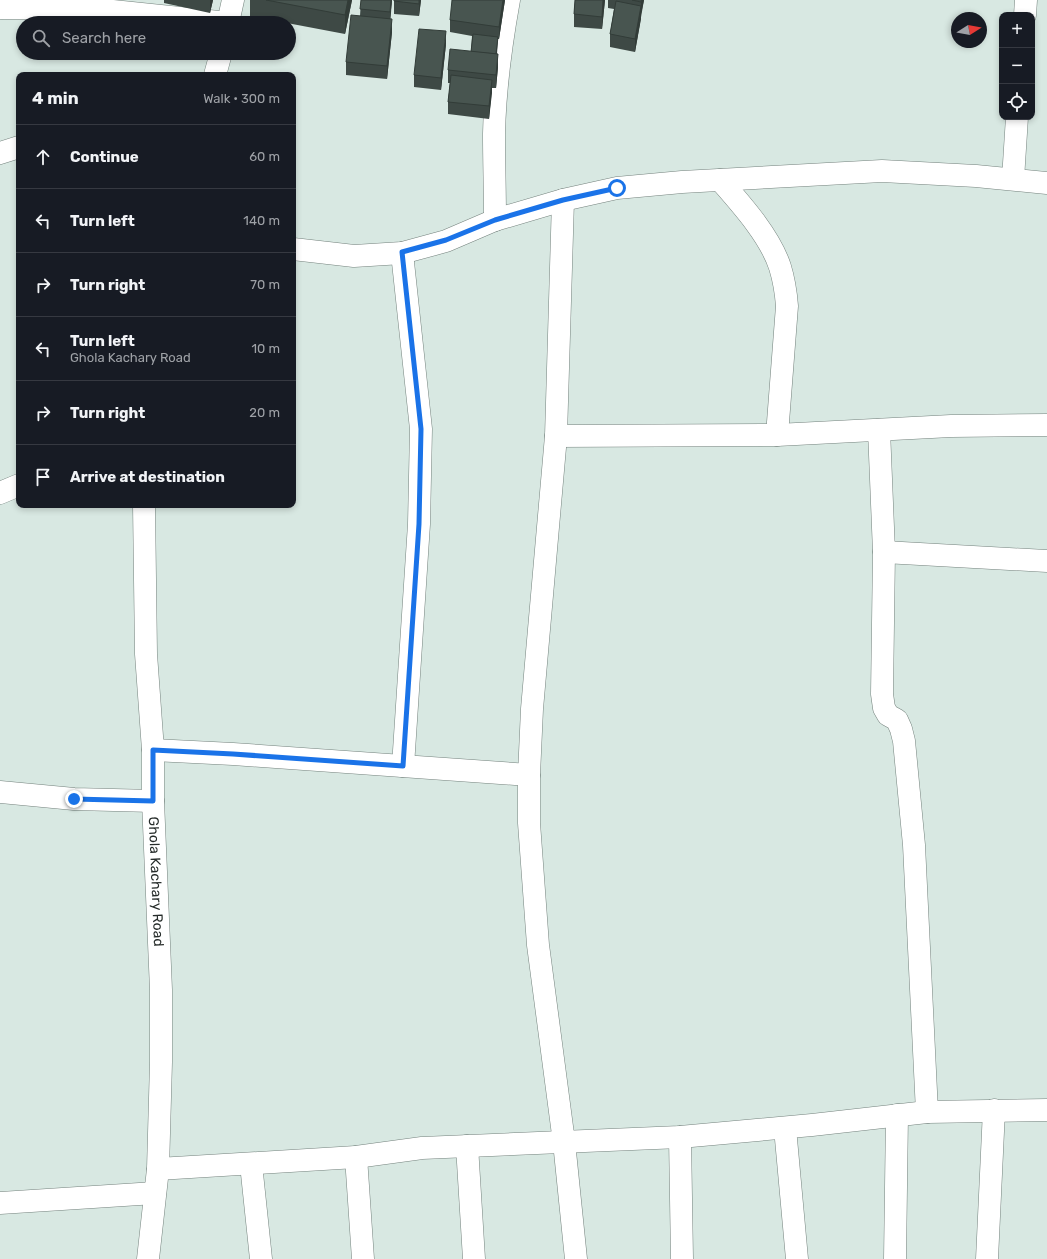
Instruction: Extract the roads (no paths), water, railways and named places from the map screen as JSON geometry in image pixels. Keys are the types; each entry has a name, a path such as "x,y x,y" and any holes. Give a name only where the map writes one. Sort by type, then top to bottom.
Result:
{"street":[{"path":"230,16 233,0"},
{"path":"495,220 494,134 500,57 509,0"},
{"path":"1025,12 1026,0"},
{"path":"0,8 42,4 161,16"},
{"path":"216,72 219,60"},
{"path":"1013,179 1017,120"},
{"path":"0,153 16,148"},
{"path":"296,249 354,256 402,252 446,240 495,220 563,200 617,188 682,182 882,171 976,176 1047,183"},
{"path":"720,180 749,215 772,249 785,285 787,306 777,435"},
{"path":"563,200 556,436 532,709 529,775 529,823 538,945 564,1142 576,1259"},
{"path":"402,252 421,429 419,524 403,766"},
{"path":"556,436 777,435 951,426 1047,425"},
{"path":"879,430 884,552 882,694 884,708 888,715 897,720 904,741 914,845 927,1112"},
{"path":"0,493 16,487"},
{"name":"Ghola Kachary Road","path":"144,508 146,654 153,750 153,801 161,997 158,1169 148,1259"},
{"path":"884,552 1047,561"},
{"path":"153,750 233,754 529,775"},
{"path":"0,792 74,799 153,801"},
{"path":"987,1259 994,1110"},
{"path":"158,1169 356,1157 422,1148 680,1137 785,1128 927,1112 1047,1110"},
{"path":"895,1259 897,1115"},
{"path":"785,1128 797,1259"},
{"path":"680,1137 682,1259"},
{"path":"467,1146 474,1259"},
{"path":"356,1157 363,1259"},
{"path":"251,1164 261,1259"},
{"path":"0,1203 155,1193"}]}
